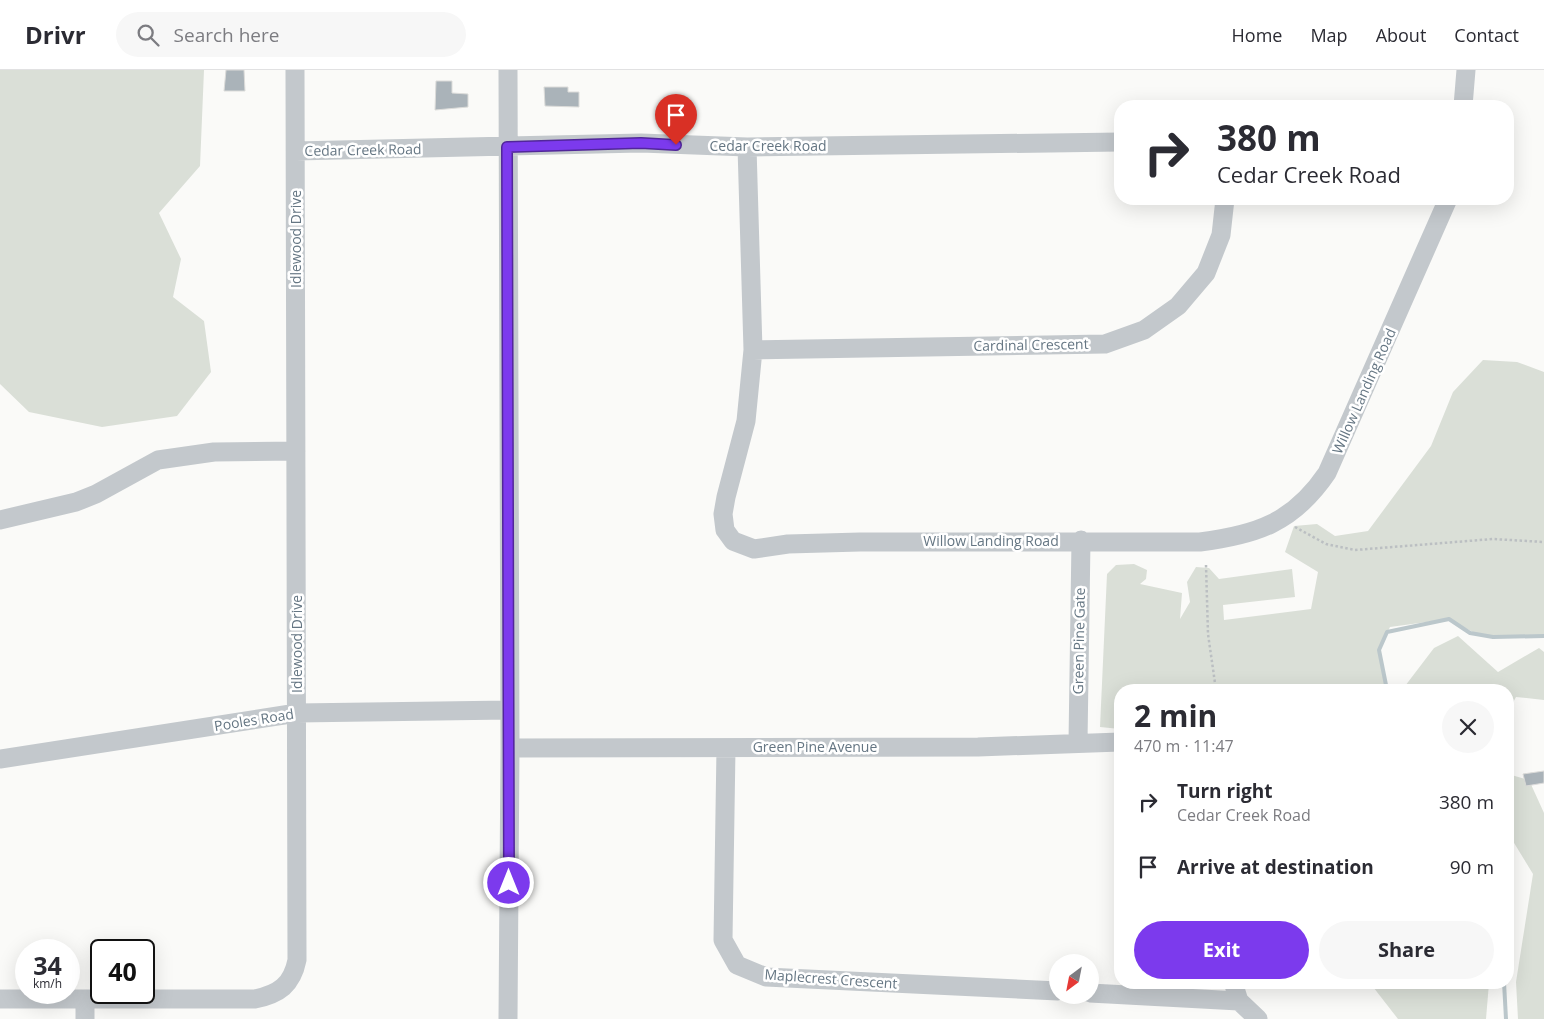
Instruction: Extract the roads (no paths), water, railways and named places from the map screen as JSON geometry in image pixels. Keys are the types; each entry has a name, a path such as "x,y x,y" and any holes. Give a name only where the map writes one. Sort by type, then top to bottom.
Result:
{"street":[{"name":"Idlewood Drive","path":"0,998 255,999 281,991 290,982 297,960 295,70"},
{"path":"508,70 510,710 508,1019"},
{"path":"1464,100 1466,70"},
{"name":"Cedar Creek Road","path":"296,151 641,143 747,147 1114,142"},
{"name":"Willow Landing Road","path":"747,147 753,350 746,421 723,514 725,530 733,541 754,549 788,544 860,542 1081,540 1200,542 1249,534 1281,519 1319,484 1334,459 1445,205"},
{"name":"Cardinal Crescent","path":"753,350 1105,344 1144,330 1178,306 1206,273 1221,235 1224,205"},
{"path":"0,520 76,502 96,494 158,460 214,452 296,451"},
{"name":"Green Pine Gate","path":"1078,742 1081,540"},
{"name":"Pooles Road","path":"0,759 297,713 510,710"},
{"name":"Green Pine Avenue","path":"510,748 978,747 1114,742"},
{"name":"Maplecrest Crescent","path":"726,748 723,940 737,965 766,977 1049,991"},
{"path":"1235,989 1239,1000 1258,1019"},
{"path":"1099,993 1239,1000"},
{"path":"85,999 85,1019"}],"waterway":[{"path":"1386,684 1379,650 1387,632 1449,619 1470,633 1493,637 1544,636"},
{"path":"1504,989 1506,1019"}]}
